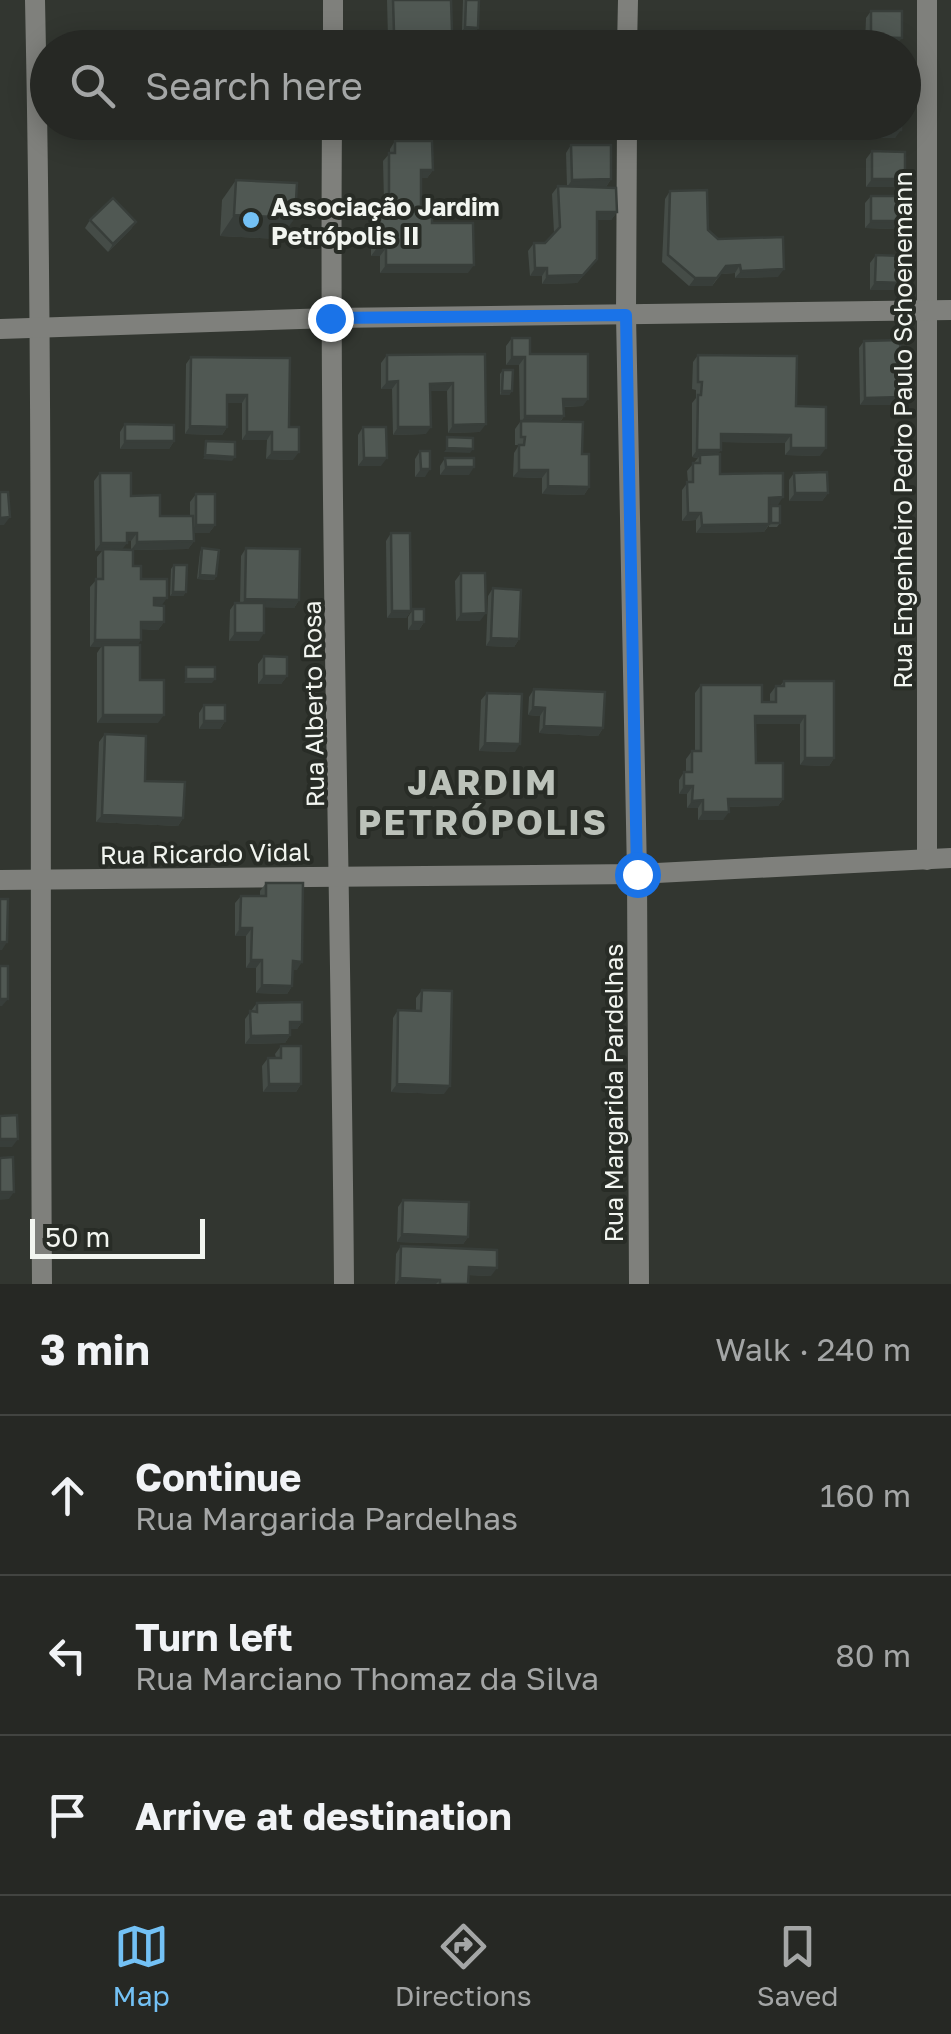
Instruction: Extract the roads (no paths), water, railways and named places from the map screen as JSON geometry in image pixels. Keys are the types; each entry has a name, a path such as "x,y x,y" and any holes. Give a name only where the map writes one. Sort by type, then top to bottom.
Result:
{"street":[{"path":"35,0 36,30"},
{"path":"332,30 333,0"},
{"path":"627,30 628,0"},
{"name":"Rua Engenheiro Pedro Paulo Schoenemann","path":"927,0 927,860"},
{"path":"38,140 42,329 42,1284"},
{"name":"Rua Alberto Rosa","path":"332,140 330,318 344,1284"},
{"name":"Rua Margarida Pardelhas","path":"627,140 639,1284"},
{"path":"0,329 330,318 951,310"},
{"name":"Rua Ricardo Vidal","path":"0,880 637,874 951,858"}],"place":[{"name":"Associação Jardim Petrópolis II","path":"251,220"}],"district":[{"name":"JARDIM PETRÓPOLIS","path":"483,802"}]}
